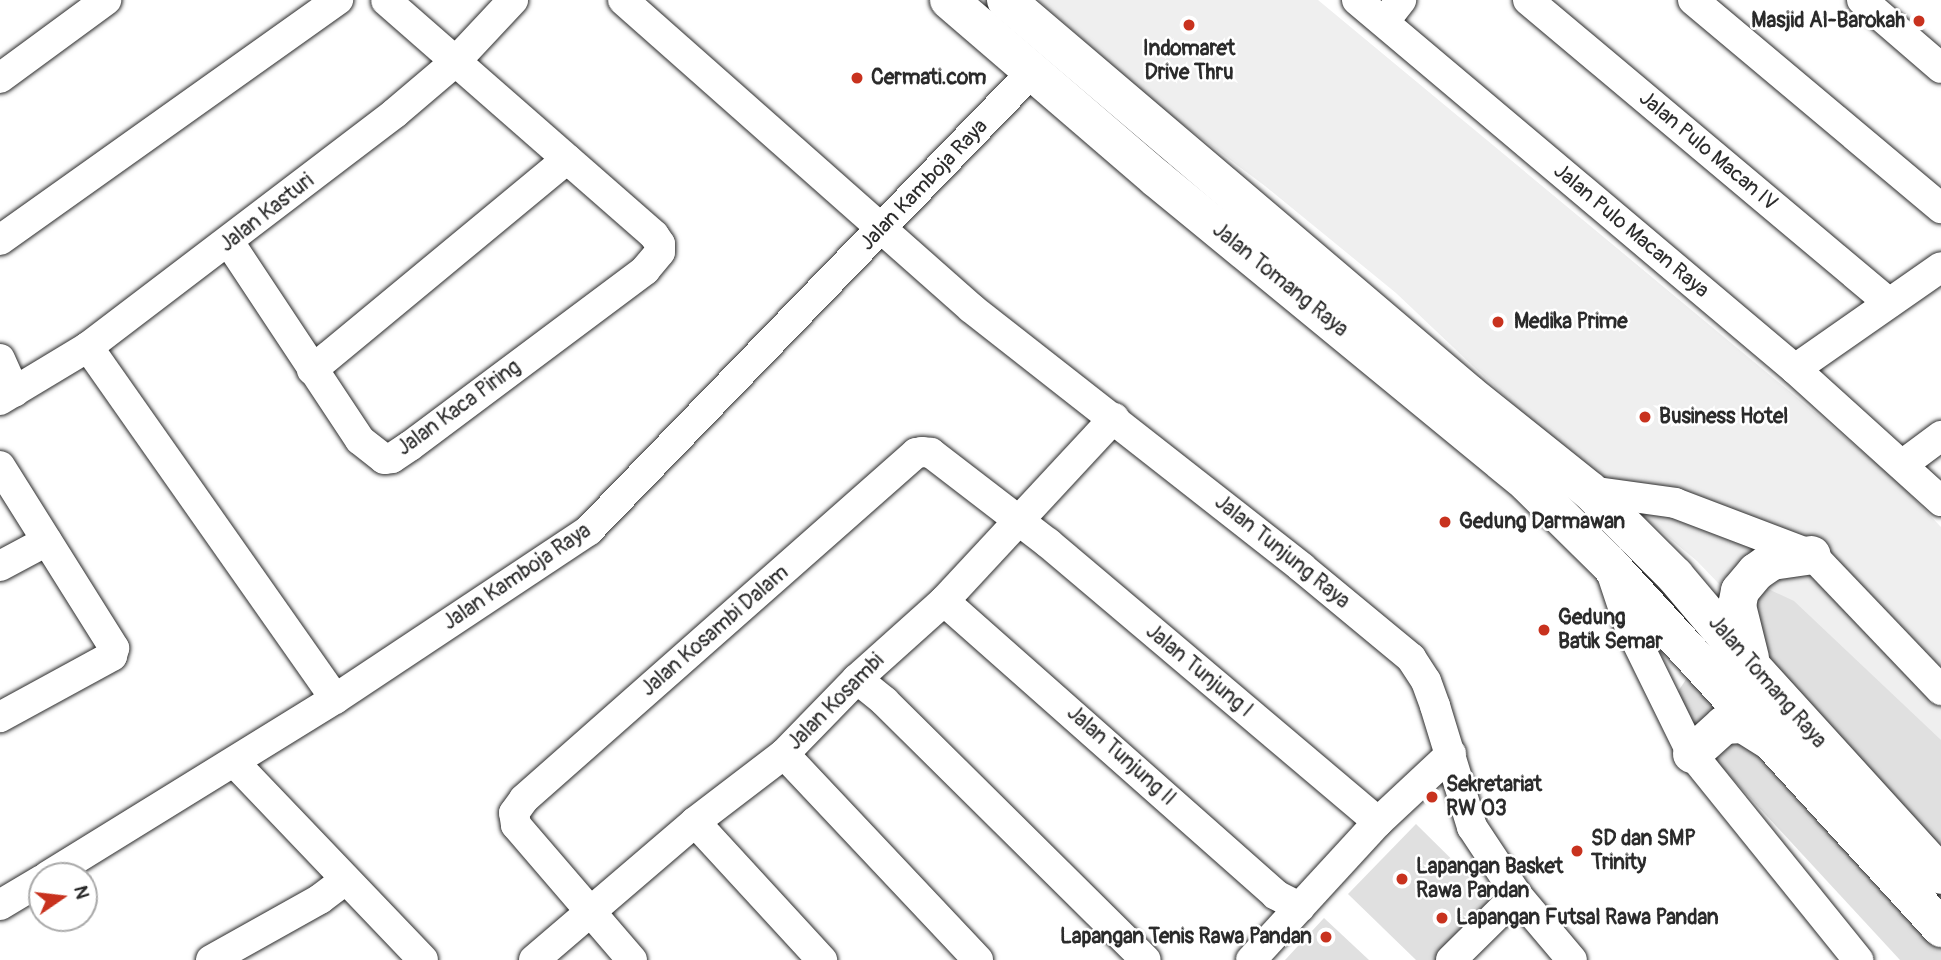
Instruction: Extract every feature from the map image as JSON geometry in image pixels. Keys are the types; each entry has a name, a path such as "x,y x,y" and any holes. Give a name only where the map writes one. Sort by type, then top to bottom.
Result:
{"main road":[{"name":"Jalan Tomang Raya","path":"949,0 1528,484 1609,564 1941,928"},
{"name":"Jalan Tomang Raya","path":"1006,0 1416,349 1590,491 1675,576 1752,667 1941,875"},
{"path":"1752,667 1737,606 1740,592 1756,572 1772,562 1812,555"},
{"path":"1692,754 1724,725 1743,724 1773,743"}],"street":[{"path":"0,78 106,0"},
{"path":"0,240 338,0"},
{"path":"312,370 568,159 386,0"},
{"name":"Jalan Kasturi","path":"8,396 88,348 229,243 395,113 455,62 513,0"},
{"name":"Jalan Tunjung Raya","path":"622,0 971,308 1114,418 1411,658 1426,681 1472,827 1517,895 1572,960"},
{"name":"Jalan Pulo Macan Raya","path":"1357,0 1392,11 1941,501"},
{"name":"Jalan Pulo Macan IV","path":"1528,0 1889,303"},
{"path":"1693,0 1941,208"},
{"path":"1862,0 1941,68"},
{"name":"Jalan Kamboja Raya","path":"71,862 335,699 588,531 1032,72"},
{"name":"Jalan Kaca Piring","path":"229,243 360,440 384,458 392,457 645,270 660,252 660,244 654,235 568,159"},
{"path":"1795,369 1941,267"},
{"path":"88,348 335,699"},
{"path":"0,359 8,396"},
{"name":"Jalan Kosambi","path":"534,960 589,910 695,822 784,754 857,679 944,601 1114,418"},
{"path":"1902,465 1941,436"},
{"name":"Jalan Kosambi Dalam","path":"632,960 516,825 514,813 524,799 916,453 931,453 1019,522"},
{"path":"0,466 112,640 112,656 0,718"},
{"path":"1590,491 1675,503 1812,555 1941,690"},
{"name":"Jalan Tunjung I","path":"1019,522 1048,543 1378,822"},
{"path":"0,566 47,541"},
{"name":"Jalan Tomang Raya","path":"1609,564 1630,628 1692,754 1857,960"},
{"name":"Jalan Tunjung II","path":"944,601 1276,895 1300,906"},
{"path":"857,679 884,701 1146,960"},
{"path":"784,754 978,960"},
{"path":"1251,960 1378,822 1451,754"},
{"path":"235,763 423,960"},
{"path":"695,822 822,960"},
{"path":"219,958 320,899 345,880"},
{"path":"0,905 28,888"},
{"path":"1451,960 1517,895"}],"shaded area":[{"path":"1038,0 1318,0 1894,478 1941,527 1941,816 1697,561 1549,438 1396,293 1265,186 1161,108"},
{"path":"1751,581 1794,601 1941,740 1941,960 1900,960 1705,749 1677,693"},
{"path":"1416,824 1496,903 1442,960 1416,960 1348,894"},
{"name":"Lapangan Tenis Rawa Pandan","path":"1324,918 1369,960 1285,960"}],"place":[{"name":"Masjid Al-Barokah","path":"1919,21"},
{"name":"Indomaret Drive Thru","path":"1189,25"},
{"name":"Cermati.com","path":"857,78"},
{"name":"Medika Prime","path":"1498,322"},
{"name":"Business Hotel","path":"1645,417"},
{"name":"Gedung Darmawan","path":"1445,522"},
{"name":"Gedung Batik Semar","path":"1544,630"},
{"name":"Sekretariat RW 03","path":"1432,797"},
{"name":"SD dan SMP Trinity","path":"1577,851"},
{"name":"Lapangan Basket Rawa Pandan","path":"1402,879"},
{"name":"Lapangan Futsal Rawa Pandan","path":"1442,918"},
{"name":"Lapangan Tenis Rawa Pandan","path":"1326,937"}]}
